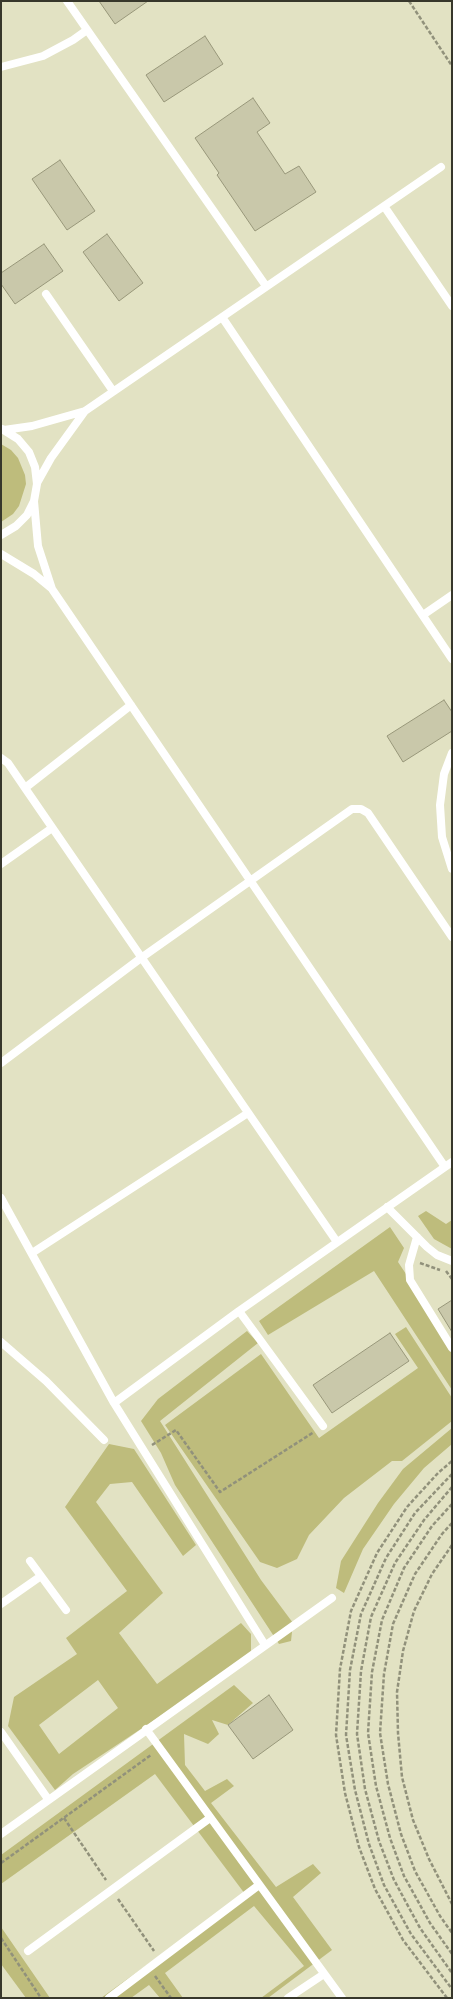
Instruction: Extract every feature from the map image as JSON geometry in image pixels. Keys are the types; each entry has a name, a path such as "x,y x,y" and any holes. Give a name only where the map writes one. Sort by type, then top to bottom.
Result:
{"lane":[{"path":"67,1 266,286"},
{"path":"1,67 43,56 73,40 87,30"},
{"path":"37,484 51,458 85,411 441,167"},
{"path":"384,206 452,306"},
{"path":"46,294 113,391"},
{"path":"222,317 452,659"},
{"path":"2,430 32,426 85,411"},
{"path":"2,430 18,439 29,452 35,467 37,484 34,501 38,546 52,589"},
{"path":"1,535 16,526 27,515 34,501"},
{"path":"1,554 34,574 52,589 250,881 449,1164 239,1311 114,1403"},
{"path":"423,615 452,595"},
{"path":"25,788 131,705"},
{"path":"452,753 444,774 440,805 442,837 452,869"},
{"path":"1,758 8,764 25,788 337,1242"},
{"path":"1,1063 142,958 348,811 361,809 370,816 452,937"},
{"path":"1,864 52,828"},
{"path":"32,1254 248,1113"},
{"path":"1,1198 114,1403 265,1645"},
{"path":"387,1207 427,1247 438,1255 452,1261"},
{"path":"417,1237 409,1265 410,1280 452,1348"},
{"path":"239,1311 323,1426"},
{"path":"1,1342 46,1381 104,1440"},
{"path":"30,1561 66,1610"},
{"path":"1,1604 41,1576"},
{"path":"1,1834 146,1729 332,1598"},
{"path":"146,1729 342,1998"},
{"path":"1,1732 48,1799"},
{"path":"28,1952 210,1818"},
{"path":"109,1998 259,1885"},
{"path":"288,1998 324,1974"}],"path":[{"path":"409,1 452,66"},
{"path":"446,1271 452,1279"},
{"path":"144,1451 176,1430 220,1492 323,1426"},
{"path":"447,1998 403,1940 375,1889 359,1848 347,1800 336,1735 340,1669 351,1611 377,1553 407,1507 438,1473 452,1461"},
{"path":"452,1474 415,1513 386,1558 361,1614 350,1670 346,1735 355,1790 369,1844 384,1885 412,1934 452,1989"},
{"path":"452,1488 424,1520 395,1563 371,1617 361,1671 357,1734 365,1788 379,1841 394,1880 420,1928 452,1972"},
{"path":"452,1504 432,1526 404,1568 382,1620 372,1672 368,1733 376,1786 390,1838 404,1876 430,1923 452,1954"},
{"path":"452,1523 442,1534 415,1574 393,1624 384,1674 380,1733 388,1784 401,1834 415,1871 440,1916 452,1933"},
{"path":"452,1545 432,1574 414,1611 403,1651 397,1692 398,1733 402,1776 413,1820 429,1860 452,1904"},
{"path":"1,1864 160,1749"},
{"path":"1,1938 41,1998"},
{"path":"149,1968 171,1998"}],"shaded area":[{"path":"1,444 11,450 18,458 25,475 26,484 19,506 13,514 1,522"},
{"path":"426,1211 446,1224 452,1220 452,1249 434,1239 418,1216"},
{"path":"390,1227 404,1248 398,1262 452,1343 452,1390 374,1271 268,1335 259,1321"},
{"path":"406,1327 452,1398 452,1421 402,1461 392,1461 344,1498 309,1535 297,1559 277,1568 260,1562 165,1425 261,1354 319,1438 418,1368 395,1334"},
{"path":"247,1331 258,1343 160,1421 261,1580 293,1623 291,1641 279,1644 175,1485 161,1453 141,1421 158,1399"},
{"path":"452,1428 452,1444 424,1468 394,1504 363,1549 344,1593 336,1588 341,1561 378,1503 403,1469"},
{"path":"109,1444 134,1449 196,1545 183,1556 132,1482 110,1484 96,1502 163,1593 119,1633 157,1684 241,1623 251,1634 251,1656 73,1774 55,1790 8,1726 14,1697 77,1654 66,1638 127,1591 65,1507","holes":["98,1680 118,1708 59,1754 39,1725"]},
{"path":"234,1685 253,1703 228,1725 212,1720 219,1734 208,1744 184,1734 185,1765 205,1791 227,1779 234,1786 211,1803 276,1887 313,1864 321,1873 293,1897 332,1950 268,1998 261,1998 304,1966 254,1906 165,1973 183,1998 160,1998 149,1985 131,1998 101,1998 245,1894 155,1774 1,1884 1,1855"},
{"path":"1,1927 50,1998 26,1998 1,1964"}],"building":[{"path":"99,1 148,1 115,24"},
{"path":"205,36 223,64 164,102 146,75"},
{"path":"253,98 270,123 257,132 285,174 299,166 316,192 255,231 217,175 219,173 195,138"},
{"path":"60,160 95,211 67,230 32,179"},
{"path":"107,234 143,283 119,301 83,252"},
{"path":"44,244 63,271 15,304 1,284 1,273"},
{"path":"444,700 452,712 452,731 403,762 387,736"},
{"path":"452,1300 452,1332 438,1309"},
{"path":"390,1333 409,1361 332,1413 313,1385"},
{"path":"269,1695 293,1730 253,1759 228,1725"}]}
